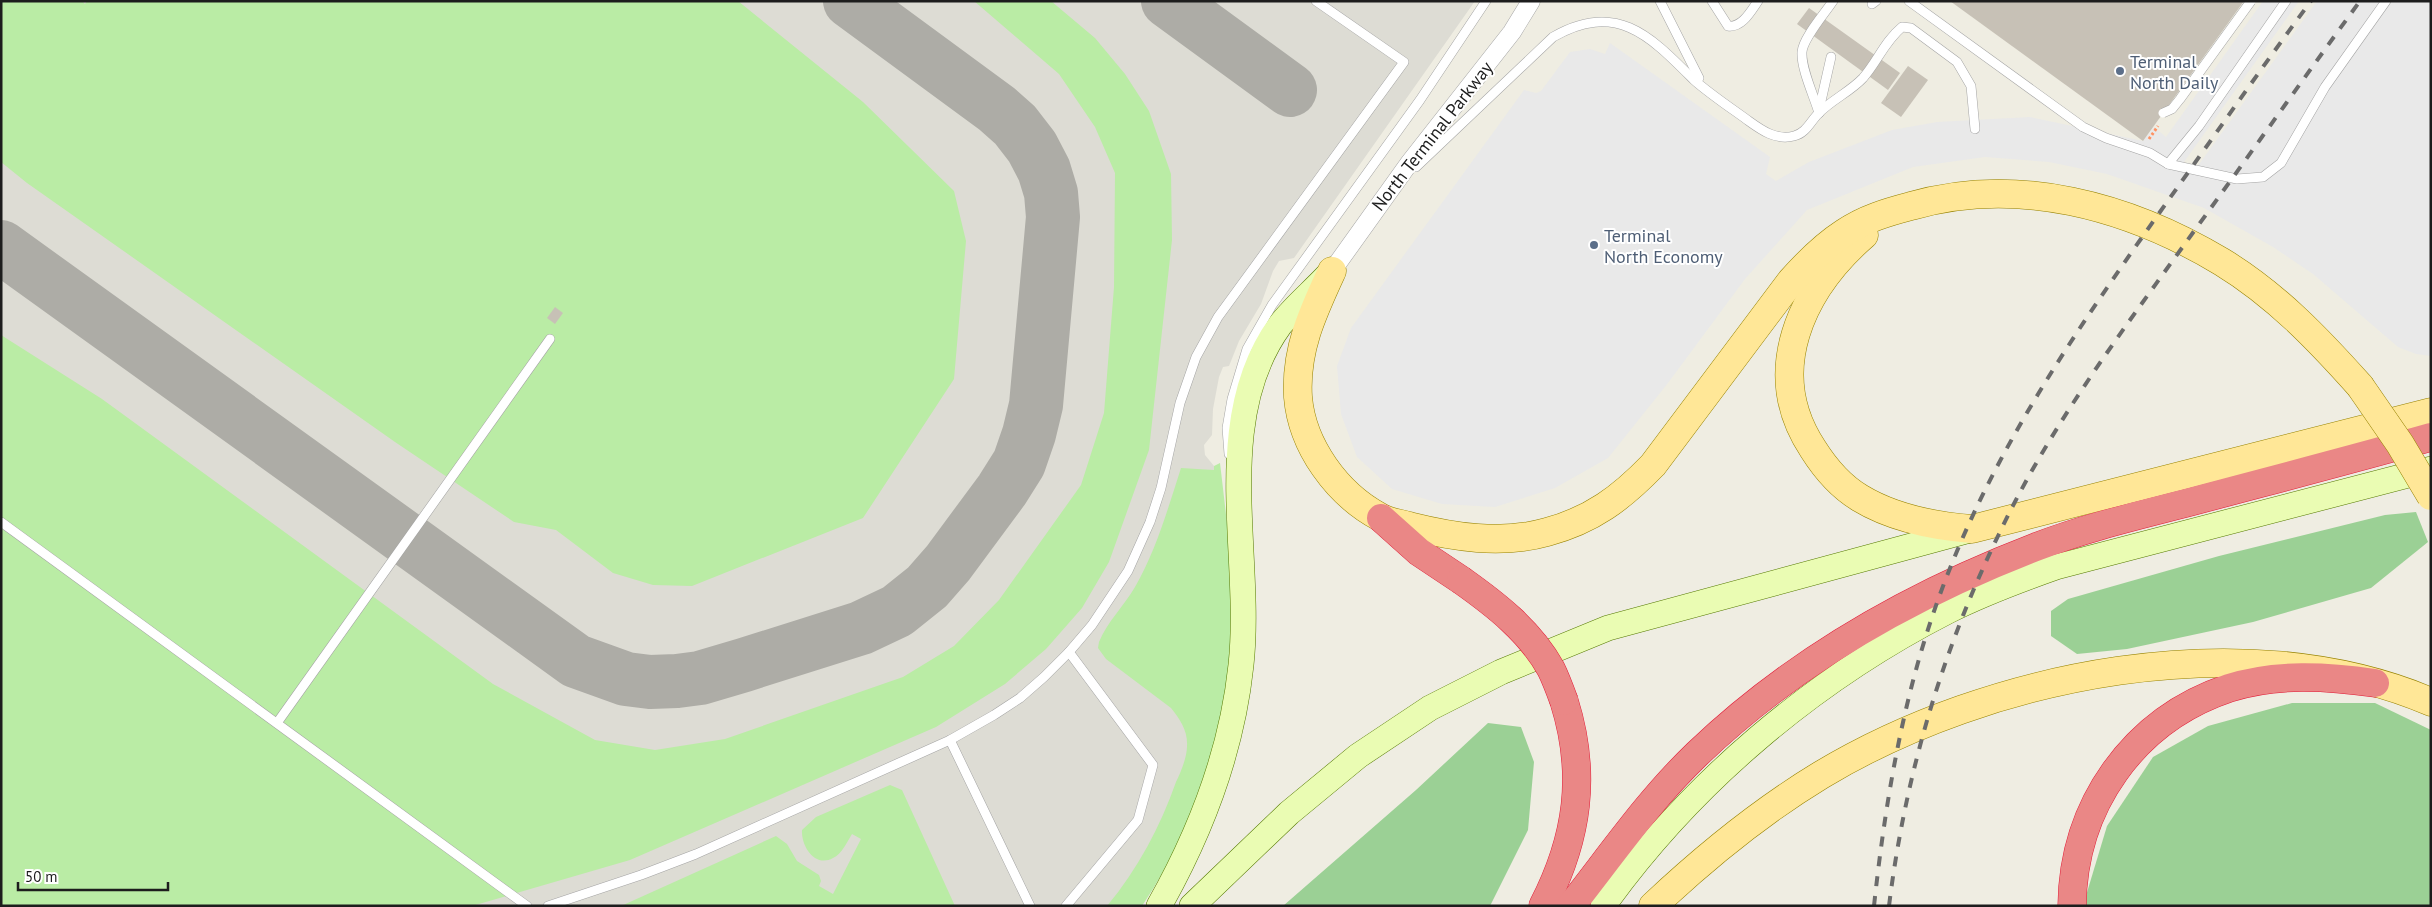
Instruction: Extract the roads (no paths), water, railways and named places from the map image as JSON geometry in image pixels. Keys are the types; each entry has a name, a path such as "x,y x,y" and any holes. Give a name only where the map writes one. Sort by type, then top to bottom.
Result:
{"highway":[{"path":"1571,906 1649,804 1697,754 1773,688 1869,624 1961,577 2037,546 2094,527 2431,437"},
{"path":"1381,518 1419,552 1492,602 1535,645 1550,669 1564,701 1573,729 1577,794 1574,822 1564,859 1544,906"},
{"path":"2072,906 2076,859 2083,832 2096,800 2115,770 2139,742 2167,720 2196,701 2221,691 2263,681 2299,677 2337,677 2375,683"}],"main road":[{"path":"1332,271 1303,341 1299,366 1298,398 1303,420 1320,463 1336,483 1381,518 1458,536 1494,539 1545,533 1574,523 1602,510 1632,487 1653,465 1761,319 1808,262 1846,232 1872,218 1935,199 1967,194 2023,193 2064,199 2142,223 2222,262 2291,313 2321,342 2360,386 2400,444 2431,496"},
{"path":"1899,209 1846,252 1816,288 1805,307 1797,327 1789,363 1793,404 1804,437 1820,461 1838,482 1860,498 1908,518 1940,527 1972,529"},
{"path":"1160,906 1195,837 1218,776 1229,740 1241,663 1243,620 1240,497 1241,431 1245,409 1262,358 1280,326 1332,271"},
{"path":"1192,906 1289,813 1358,756 1430,708 1479,682 1608,628 1972,529 2431,412"},
{"path":"1603,906 1648,847 1687,805 1767,732 1810,698 1853,668 1900,637 1949,611 2004,586 2056,567 2431,469"},
{"path":"1653,906 1749,823 1815,779 1895,736 1971,707 2056,684 2098,675 2183,665 2265,663 2302,666 2375,683 2431,702"}],"street":[{"name":"North Terminal Parkway","path":"1332,271 1380,202 1497,51 1531,1"}],"lane":[{"path":"548,906 641,876 696,854 950,740 994,716 1020,698 1069,652 1115,593 1138,549 1150,522 1163,480 1180,403 1196,357 1218,317 1404,62 1316,1"},
{"path":"1240,497 1229,462 1227,428 1238,376 1247,349 1272,305 1420,100 1486,1"},
{"path":"1660,1 1688,61 1711,94"},
{"path":"1712,1 1728,26 1733,27 1743,22 1758,1"},
{"path":"1819,113 1803,63 1802,50 1833,1"},
{"path":"1909,1 2083,127 2106,138 2150,153 2168,164 2237,180 2263,177 2281,163 2325,87 2386,1"},
{"path":"2163,113 2172,109 2180,100 2251,1"},
{"path":"2168,164 2199,126 2286,1"},
{"path":"1380,202 1553,37 1576,21 1602,16 1628,20 1640,26 1656,39 1711,94 1761,131 1783,138 1795,136 1805,130 1819,113 1862,78 1894,34 1902,27 1911,28 1957,62 1971,86 1974,129"},
{"path":"1819,113 1831,57"},
{"path":"277,723 550,339"},
{"path":"1,522 527,906"},
{"path":"1066,906 1138,820 1153,765 1069,652"},
{"path":"950,740 1030,906"}],"railway":[{"path":"1874,906 1891,782 1908,700 1931,620 1945,581 1966,530 1990,480 2044,384 2073,338 2135,247 2311,1"},
{"path":"1889,906 1905,809 1916,762 1943,669 1979,578 2018,496 2061,421 2109,350 2360,1"}],"place":[{"name":"Terminal North Daily","path":"2120,71"},
{"name":"Terminal North Economy","path":"1594,245"}]}
